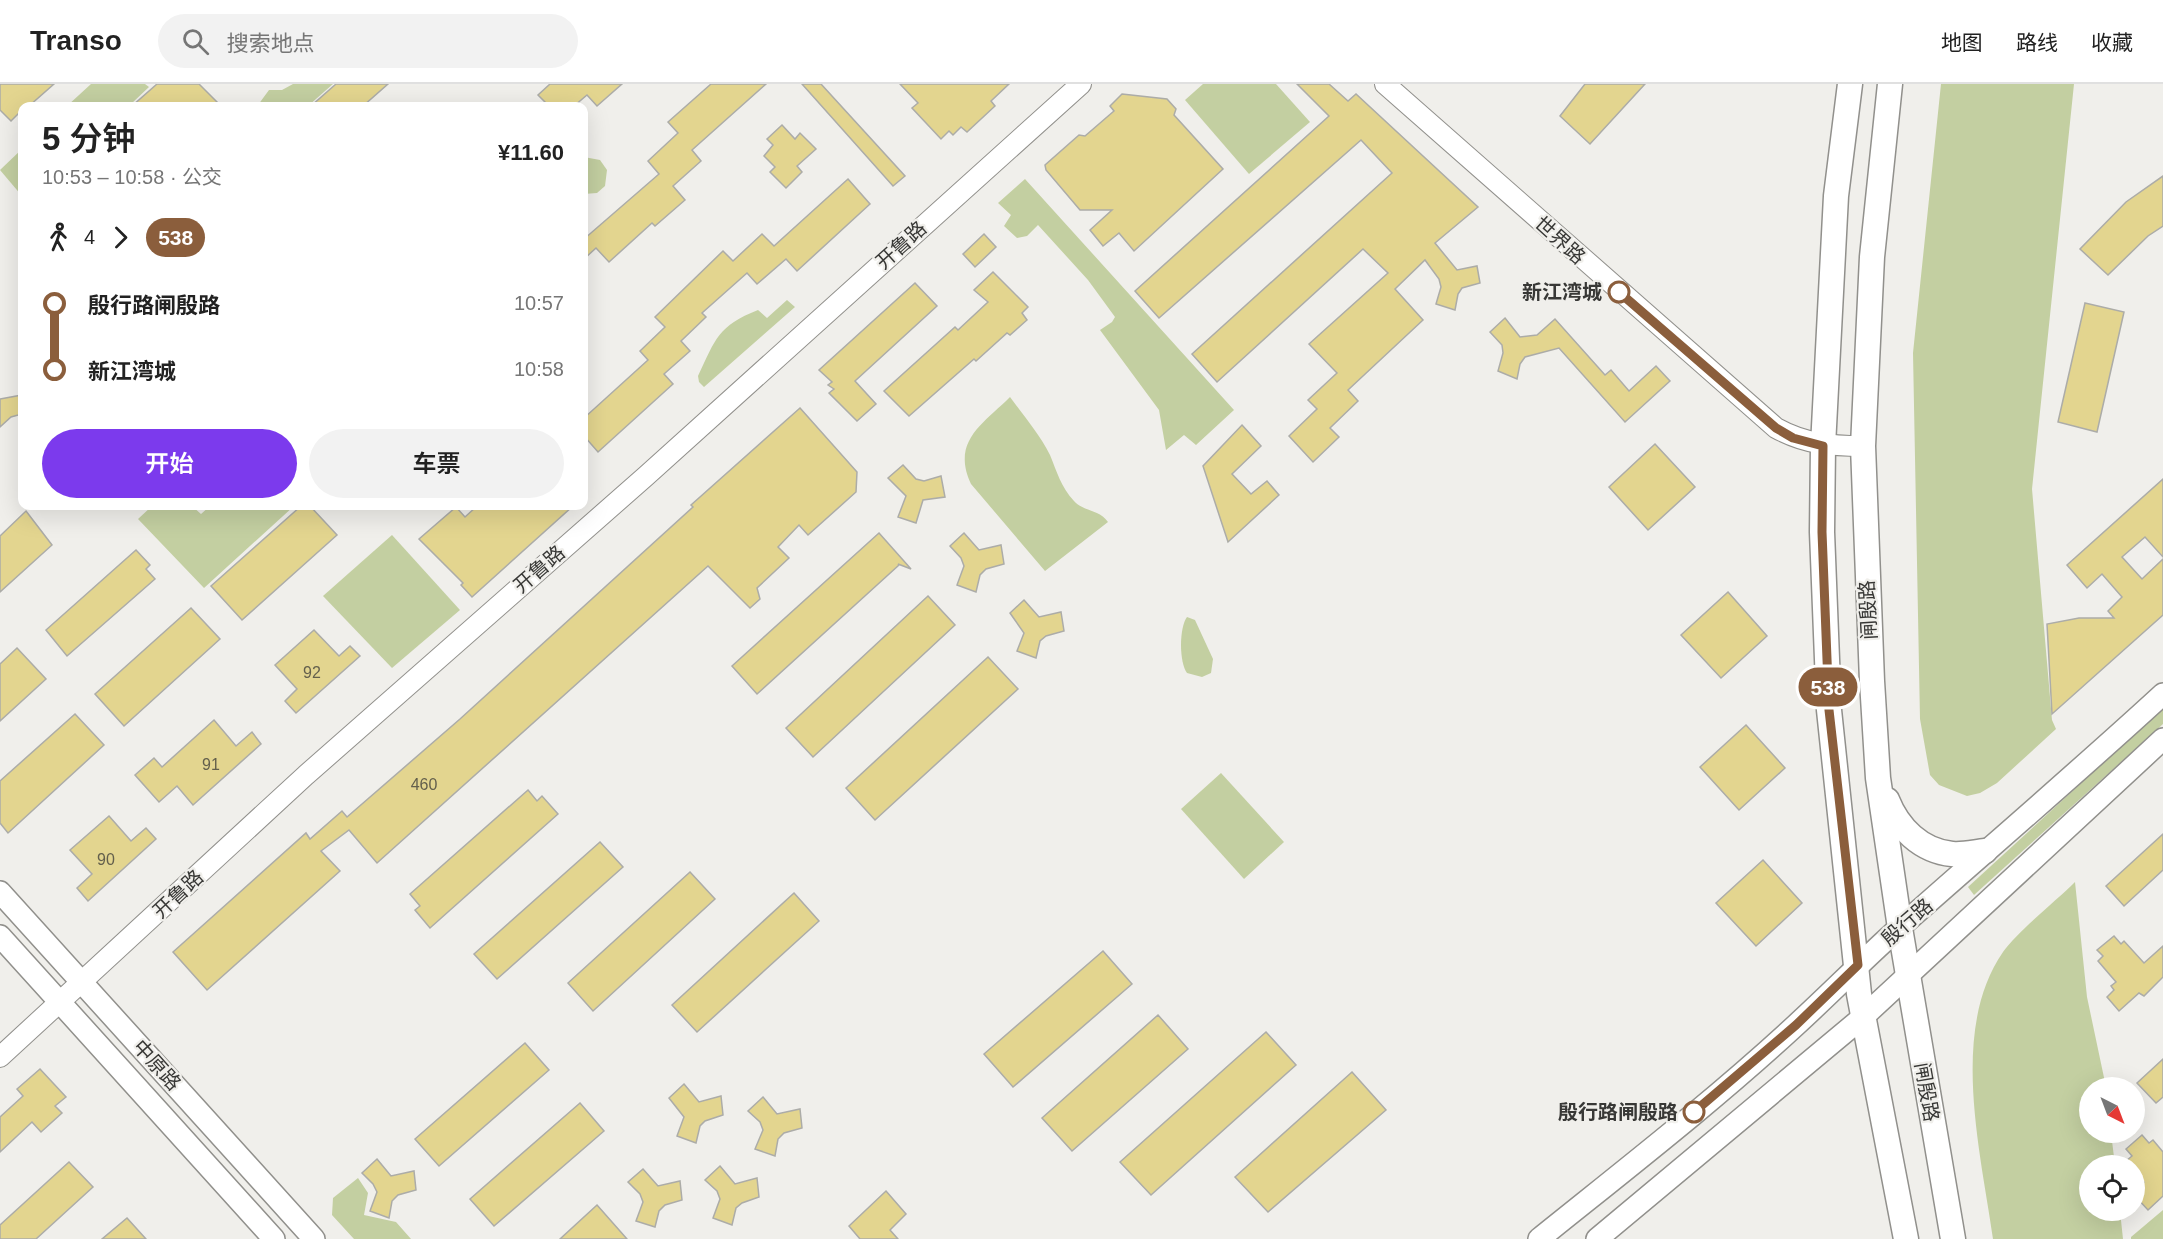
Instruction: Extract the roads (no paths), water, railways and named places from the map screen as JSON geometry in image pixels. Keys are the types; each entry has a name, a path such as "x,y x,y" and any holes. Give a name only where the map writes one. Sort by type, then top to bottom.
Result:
{"main road":[{"path":"1850,84 1836,196 1823,446 1822,532 1829,710 1863,1017 1906,1239"},
{"name":"闸殷路","path":"1890,84 1872,257 1863,446 1864,528 1878,778 1907,976 1953,1239"},
{"name":"殷行路","path":"1539,1239 1648,1152 1770,1047 1858,965 1985,851 2046,801 2163,694"},
{"name":"殷行路","path":"1597,1239 1863,1017 2163,739"},
{"path":"1878,778 1891,811 1915,840 1931,849 1953,855 1985,851"},
{"name":"中原路","path":"0,892 314,1239"},
{"name":"中原路","path":"0,936 274,1239"}],"street":[{"name":"开鲁路","path":"0,1057 83,983 285,794 646,476 1081,84"},
{"name":"世界路","path":"1386,84 1776,428 1793,438 1823,446 1863,446"}],"place":[{"name":"新江湾城","path":"1619,292"},
{"name":"殷行路闸殷路","path":"1694,1112"}]}
